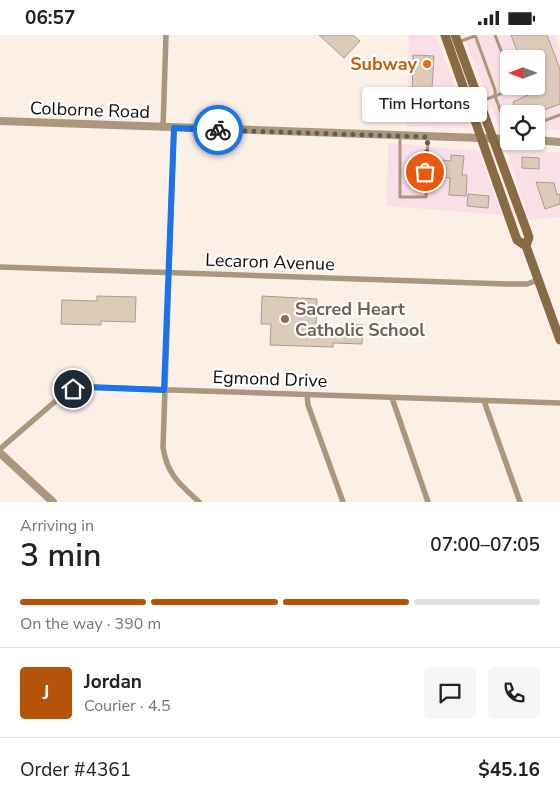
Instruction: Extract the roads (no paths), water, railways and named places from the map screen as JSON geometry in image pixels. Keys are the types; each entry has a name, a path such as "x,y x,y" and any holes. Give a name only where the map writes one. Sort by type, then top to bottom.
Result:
{"main road":[{"path":"445,35 517,239 526,246 560,340"},
{"path":"456,38 529,237 526,246"}],"street":[{"path":"163,128 166,35"},
{"name":"Colborne Road","path":"0,121 500,139"},
{"path":"174,128 163,447 165,462 173,477 199,502"},
{"path":"545,141 560,141"},
{"name":"Lecaron Avenue","path":"0,267 506,285 527,284 538,280"},
{"name":"Egmond Drive","path":"0,451 73,389 89,387 560,403"},
{"path":"307,395 308,405 343,502"},
{"path":"392,398 428,502"},
{"path":"484,401 520,502"},
{"path":"0,451 53,502"}],"lane":[{"path":"456,38 475,35 500,110"},
{"path":"495,35 501,50"},
{"path":"479,101 500,94"},
{"path":"545,120 560,115"},
{"path":"400,136 400,197 426,197 428,137"}],"place":[{"name":"Subway","path":"427,64"},
{"name":"Tim Hortons","path":"425,172"},
{"name":"Sacred Heart Catholic School","path":"285,319"}]}
